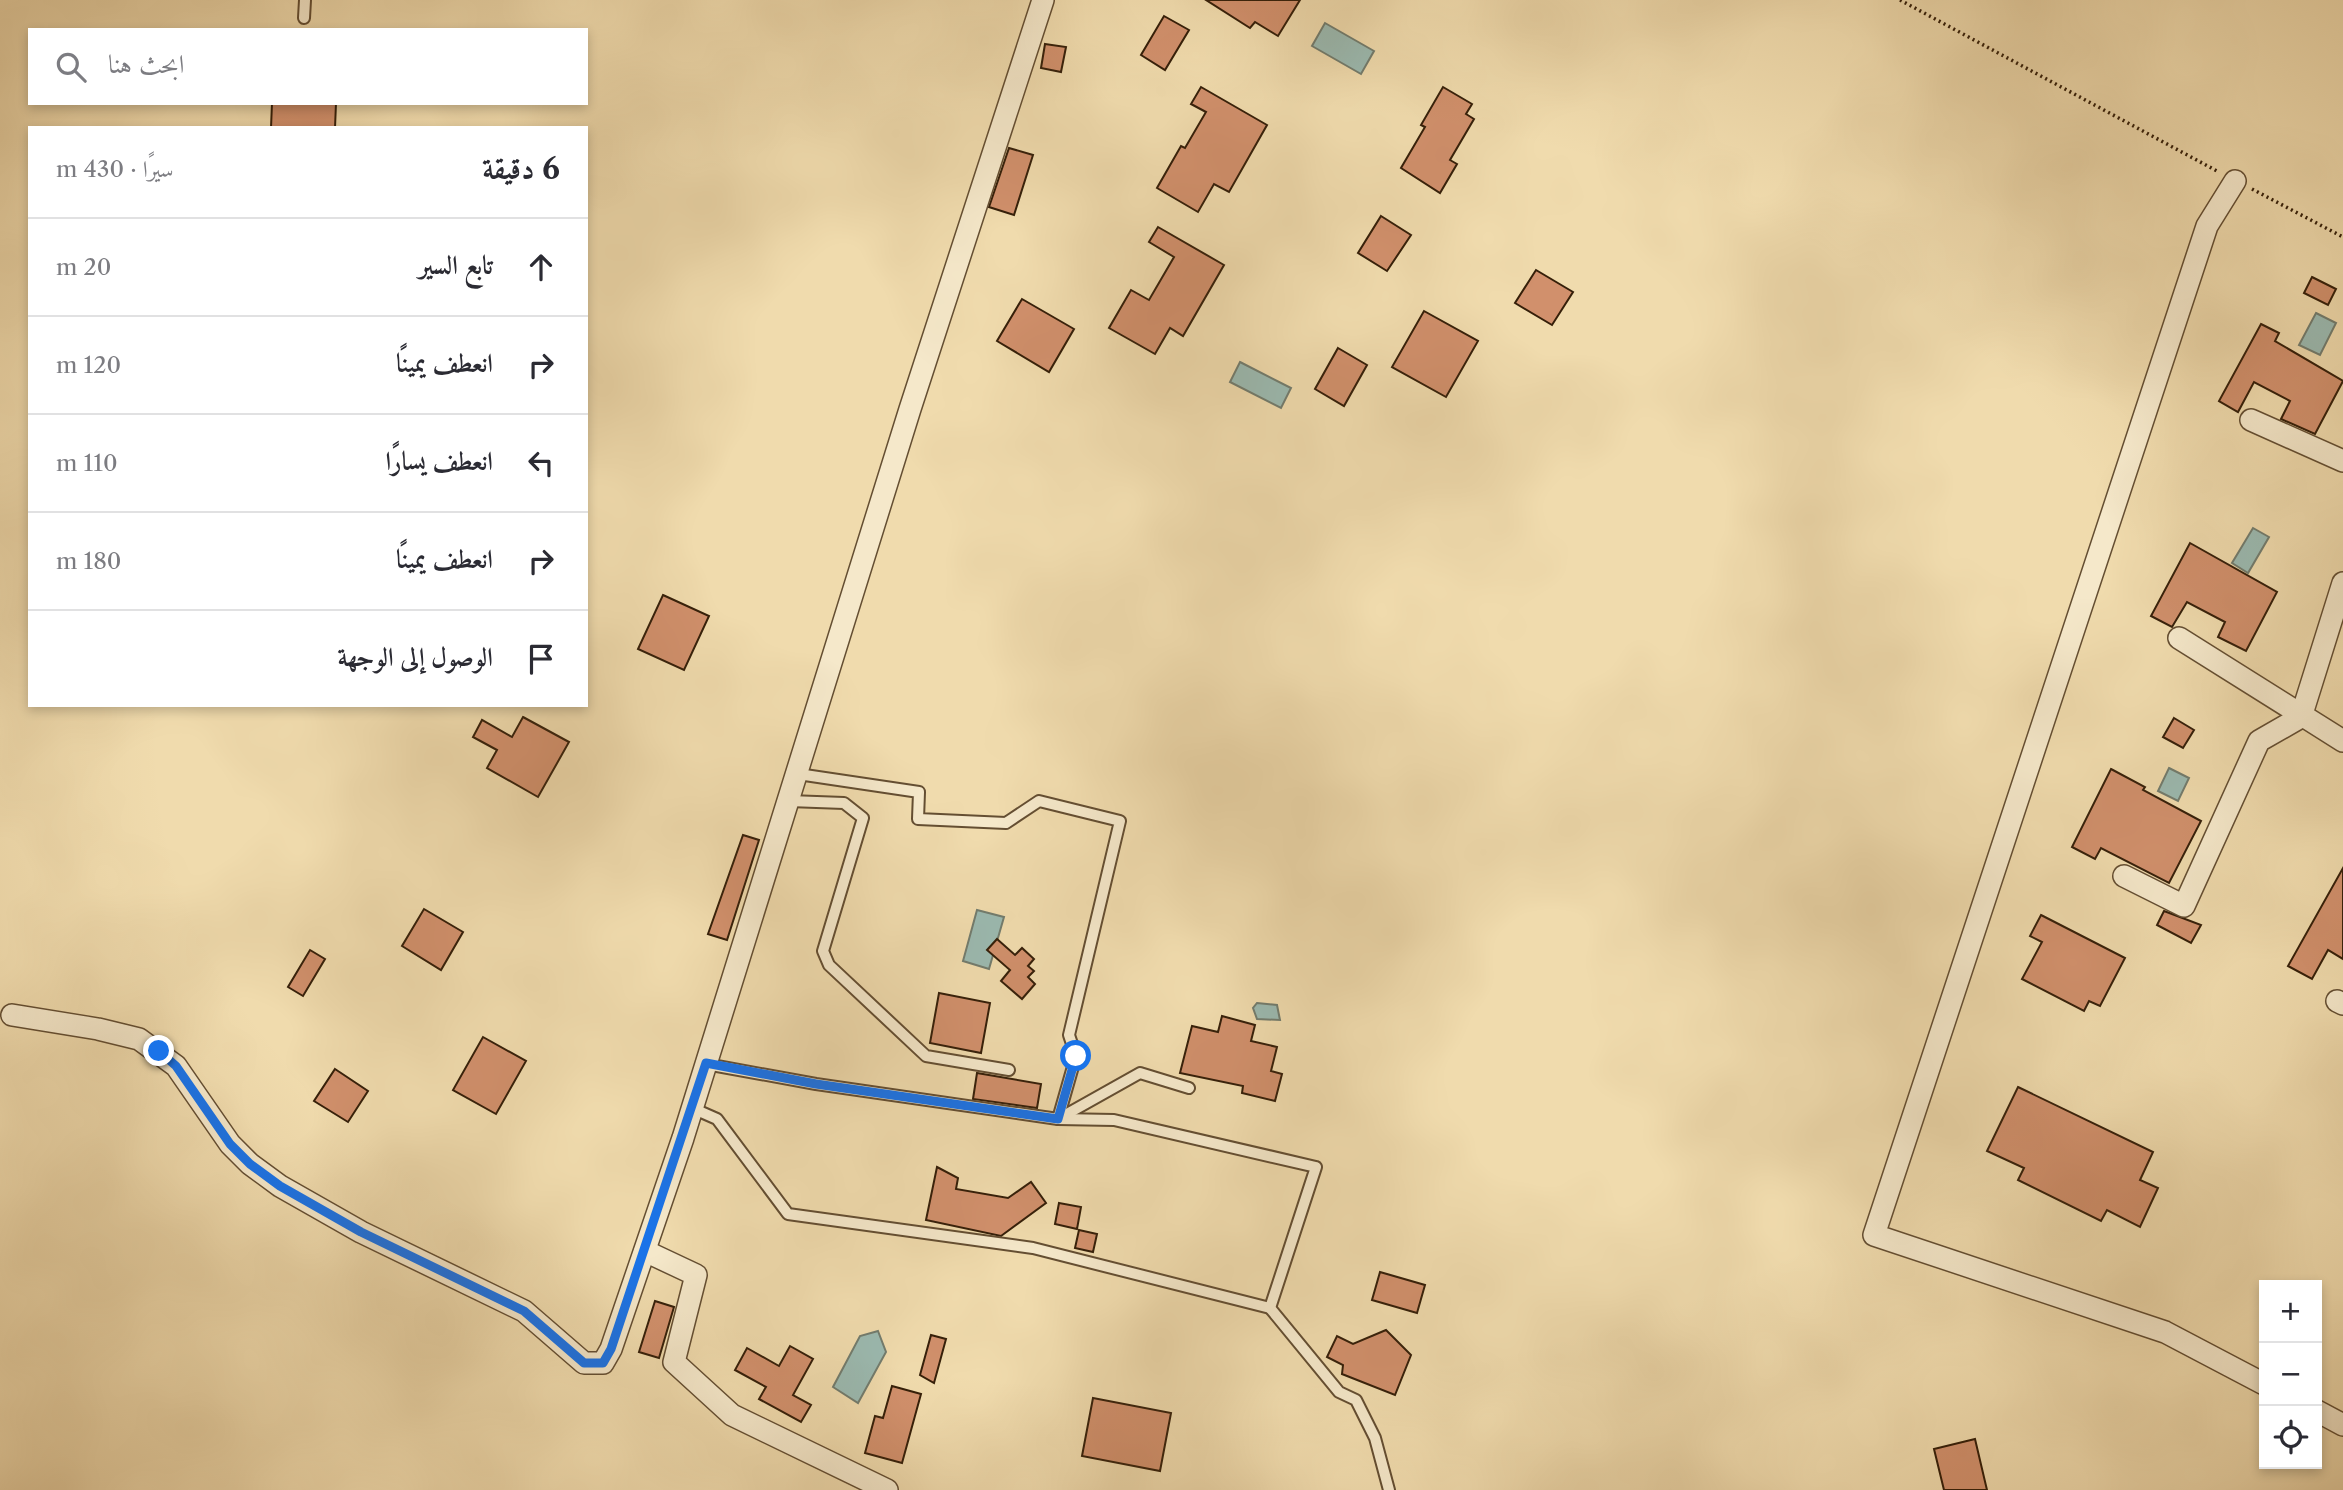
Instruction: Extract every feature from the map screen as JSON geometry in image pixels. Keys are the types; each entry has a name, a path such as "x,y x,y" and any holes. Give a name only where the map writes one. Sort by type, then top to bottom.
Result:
{"street":[{"path":"12,1015 98,1029 139,1039 176,1066 230,1144 270,1178 361,1232 524,1311 584,1363 603,1363 608,1357 645,1251 692,1108 910,409 1043,0"},
{"path":"2235,181 2207,226 1874,1234 2165,1332 2259,1381"},
{"path":"2251,420 2343,461"},
{"path":"2124,876 2184,906 2259,741 2301,717 2343,583"},
{"path":"2179,638 2343,741"},
{"path":"645,1251 696,1275 674,1362 732,1416 887,1490"},
{"path":"2322,1414 2343,1425"}],"lane":[{"path":"304,18 305,0"},
{"path":"798,774 919,792 918,819 1006,823 1039,801 1120,821 1069,1035 1076,1056 1058,1119"},
{"path":"789,801 844,803 863,818 823,951 829,965 926,1056 1009,1070"},
{"path":"706,1063 816,1084 1058,1119 1114,1120 1317,1167 1270,1308"},
{"path":"1058,1119 1140,1073 1189,1088"},
{"path":"692,1108 717,1119 788,1214 1033,1248 1270,1308 1339,1392 1356,1400 1375,1438 1389,1490"}],"path":[{"path":"1900,0 2343,237"}],"water":[{"path":"1325,23 1374,51 1361,74 1312,46"},
{"path":"2316,313 2336,323 2320,355 2299,345"},
{"path":"1240,362 1291,388 1281,408 1230,382"},
{"path":"2253,528 2269,537 2248,573 2232,563"},
{"path":"2169,768 2189,778 2178,801 2158,791"},
{"path":"977,910 1004,917 989,969 963,961"},
{"path":"1257,1003 1277,1005 1280,1020 1257,1019 1253,1008"},
{"path":"878,1331 886,1352 858,1403 833,1387 860,1336"}],"building":[{"path":"1206,0 1300,0 1278,36 1255,22 1250,28"},
{"path":"1164,16 1189,30 1165,70 1141,55"},
{"path":"1045,44 1066,47 1061,72 1041,68"},
{"path":"1201,87 1267,125 1229,192 1214,184 1198,212 1157,188 1181,146 1185,148 1206,112 1191,104"},
{"path":"1443,87 1472,104 1466,114 1474,119 1450,160 1457,164 1440,193 1401,168 1425,127 1421,125"},
{"path":"272,105 336,105 335,126 271,126"},
{"path":"1009,148 1033,155 1014,215 989,207"},
{"path":"1381,216 1411,235 1387,271 1358,253"},
{"path":"1158,227 1224,265 1183,336 1170,328 1155,354 1109,328 1131,290 1149,300 1174,257 1149,242"},
{"path":"1536,270 1573,292 1552,325 1515,303"},
{"path":"2312,277 2336,289 2328,305 2304,293"},
{"path":"1022,299 1074,329 1049,372 997,341"},
{"path":"1424,311 1478,341 1446,397 1392,367"},
{"path":"2261,324 2279,333 2275,341 2343,381 2315,434 2281,419 2290,401 2254,382 2238,412 2219,401"},
{"path":"1338,348 1367,365 1344,406 1315,389"},
{"path":"2190,543 2277,592 2246,651 2218,637 2225,622 2187,602 2172,627 2151,616"},
{"path":"663,595 709,616 684,670 638,649"},
{"path":"523,717 569,742 538,797 487,768 497,750 473,737 482,720 512,737"},
{"path":"2174,718 2194,730 2183,748 2163,737"},
{"path":"2111,769 2145,787 2143,790 2201,821 2169,883 2101,848 2095,859 2072,847"},
{"path":"743,835 759,840 727,940 708,934"},
{"path":"2343,868 2343,959 2328,950 2312,979 2288,966"},
{"path":"424,909 463,932 441,970 402,946"},
{"path":"2164,911 2201,925 2191,943 2157,925"},
{"path":"2041,915 2125,958 2100,1006 2089,1001 2084,1011 2022,979 2042,942 2030,936"},
{"path":"997,939 1015,955 1022,948 1034,959 1028,966 1034,971 1028,977 1035,984 1022,999 1001,981 1010,970 987,950"},
{"path":"310,950 325,959 303,996 288,987"},
{"path":"939,993 990,1003 981,1053 930,1043"},
{"path":"1222,1016 1255,1025 1251,1041 1277,1047 1271,1071 1282,1074 1275,1101 1242,1093 1243,1086 1180,1073 1192,1026 1218,1032"},
{"path":"483,1037 526,1061 496,1114 453,1090"},
{"path":"335,1069 368,1091 348,1122 314,1101"},
{"path":"977,1073 1041,1084 1037,1108 973,1099"},
{"path":"2018,1087 2153,1152 2140,1180 2158,1188 2140,1227 2107,1210 2101,1221 2018,1180 2024,1168 1987,1151"},
{"path":"937,1167 958,1178 956,1189 1008,1198 1031,1182 1046,1203 1001,1236 926,1220"},
{"path":"1059,1203 1081,1207 1077,1229 1055,1224"},
{"path":"1079,1230 1097,1234 1093,1252 1075,1248"},
{"path":"1380,1272 1425,1285 1417,1313 1372,1300"},
{"path":"655,1301 674,1307 659,1358 639,1352"},
{"path":"1386,1330 1411,1355 1395,1395 1342,1374 1343,1365 1327,1357 1337,1336 1353,1344"},
{"path":"931,1335 946,1339 934,1383 920,1375"},
{"path":"790,1346 813,1359 793,1395 811,1405 801,1422 759,1399 766,1387 735,1370 747,1348 779,1366"},
{"path":"892,1386 921,1394 902,1463 865,1453 875,1416 883,1418"},
{"path":"1093,1398 1171,1413 1160,1471 1082,1456"},
{"path":"1975,1439 1987,1490 1944,1490 1934,1449"}],"route":[{"path":"159,1051 176,1066 230,1144 250,1164 280,1186 361,1232 524,1311 584,1363 594,1365 603,1363 611,1349 706,1063 816,1084 1058,1119 1076,1056"}]}
